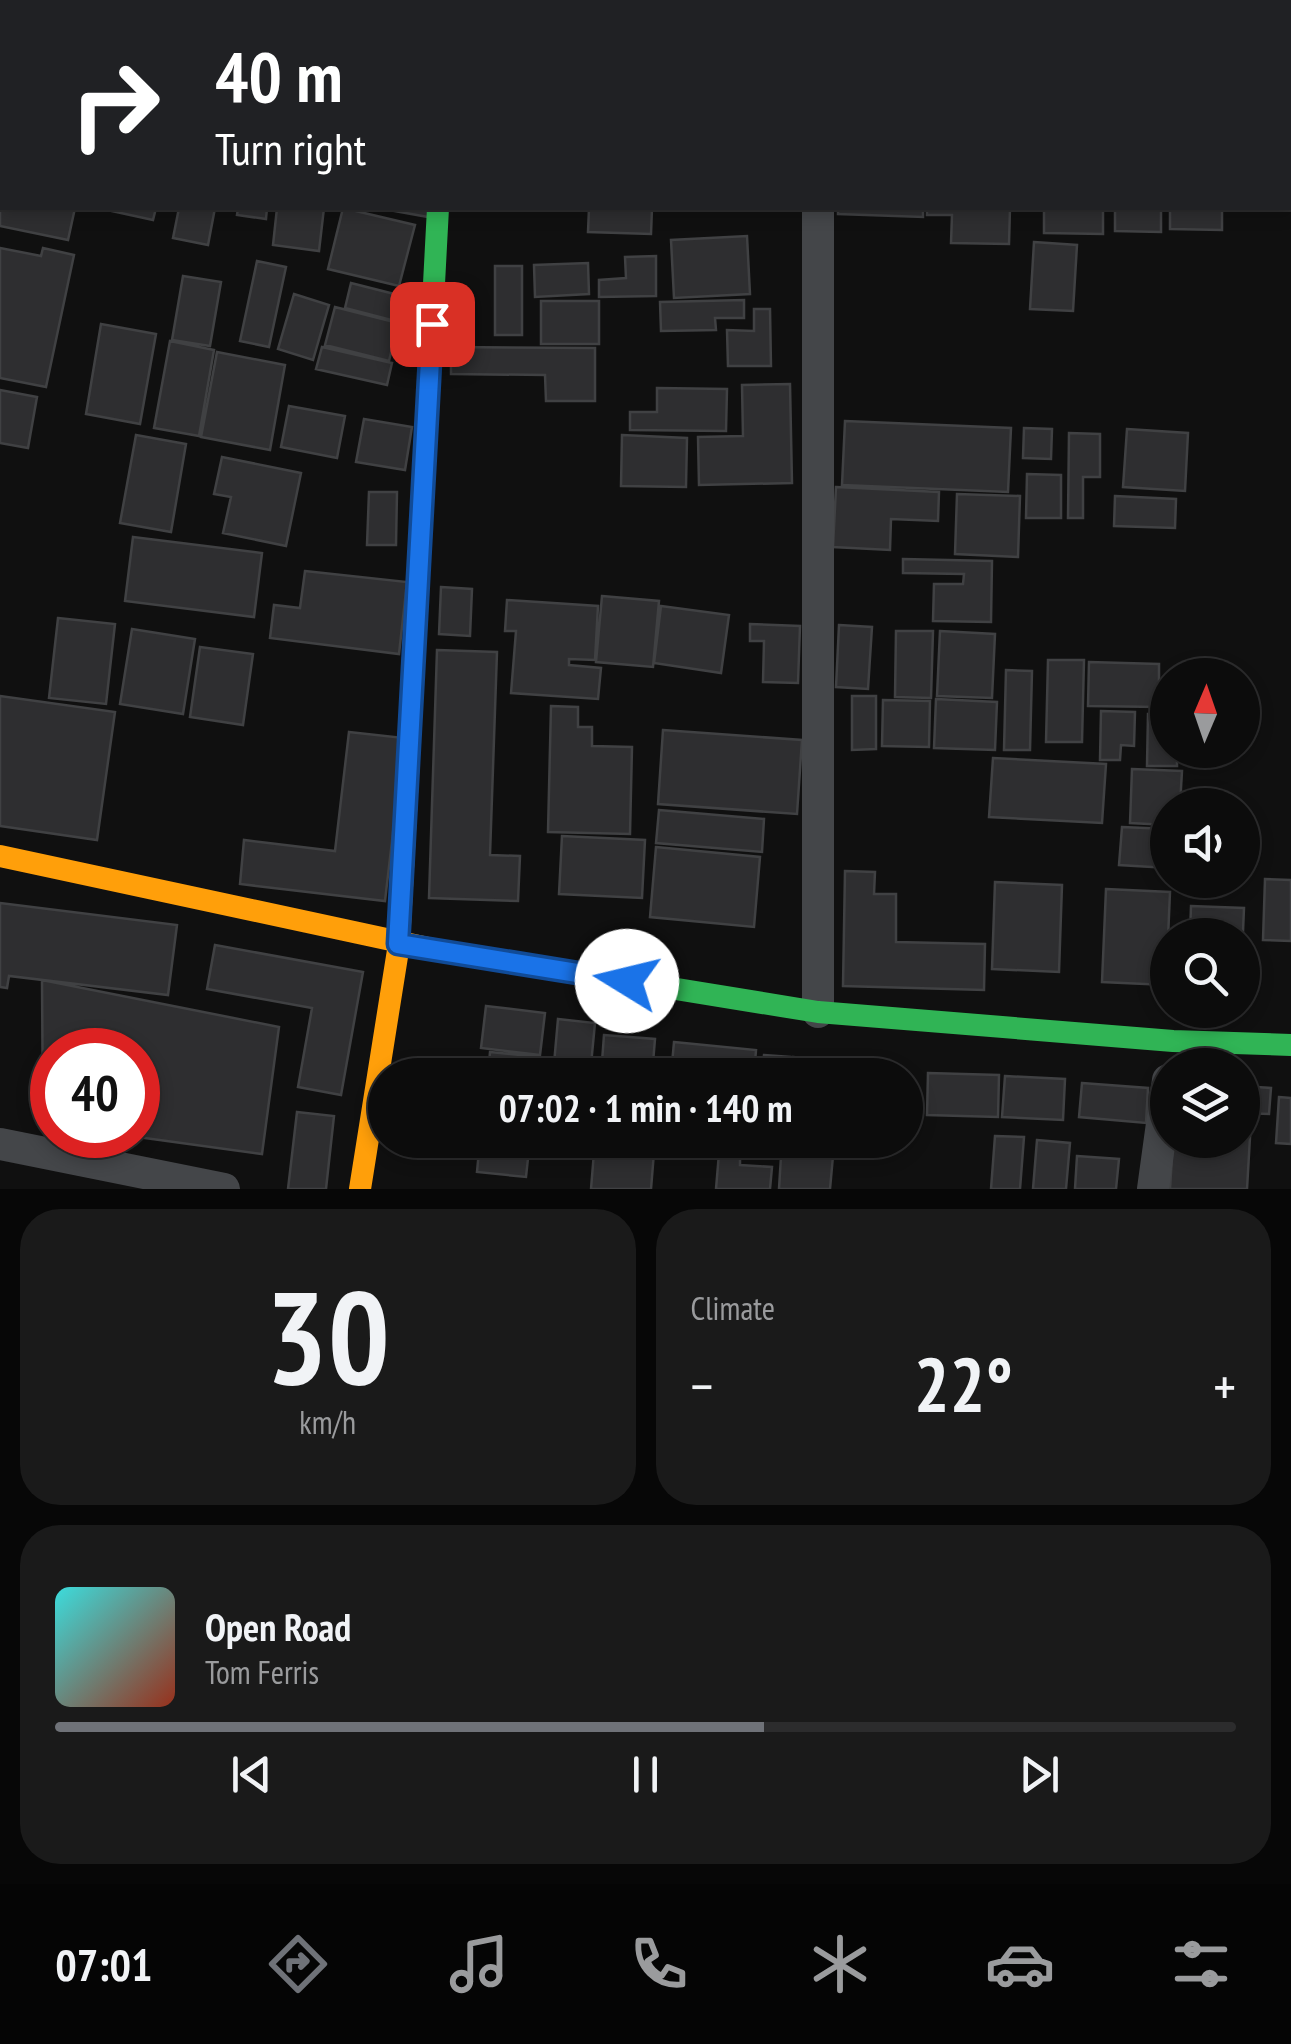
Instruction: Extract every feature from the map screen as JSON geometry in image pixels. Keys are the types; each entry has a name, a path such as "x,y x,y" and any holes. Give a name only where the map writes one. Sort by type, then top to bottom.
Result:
{"street":[{"path":"360,1189 398,944 438,210"},
{"path":"818,210 818,1012"},
{"path":"0,856 398,944 818,1012 1150,1051"},
{"path":"1257,1048 1291,1046"},
{"path":"0,1144 224,1189"},
{"path":"1153,1189 1157,1158"}],"building":[{"path":"0,210 75,210 68,240 0,226"},
{"path":"107,210 156,210 153,220"},
{"path":"179,210 215,210 208,245 173,238"},
{"path":"238,210 267,210 266,219 237,215"},
{"path":"277,210 324,210 319,251 273,245"},
{"path":"343,210 415,225 399,286 328,269"},
{"path":"389,210 430,210 428,217"},
{"path":"589,210 652,210 651,234 588,232"},
{"path":"838,210 923,210 923,217 838,214"},
{"path":"927,210 1010,210 1009,244 951,243 952,215 927,215"},
{"path":"1044,210 1103,210 1103,234 1044,233"},
{"path":"1115,210 1161,210 1161,232 1115,231"},
{"path":"1170,210 1222,210 1222,230 1170,229"},
{"path":"747,236 750,294 674,298 671,240"},
{"path":"1034,242 1077,245 1073,311 1030,309"},
{"path":"0,248 41,256 43,248 74,255 46,387 0,378"},
{"path":"656,256 656,296 599,297 599,280 626,278 625,257"},
{"path":"257,261 286,267 269,347 240,341"},
{"path":"588,263 589,294 535,297 534,265"},
{"path":"495,266 522,266 522,335 495,335"},
{"path":"183,276 221,282 210,346 172,340"},
{"path":"351,283 406,297 399,322 345,308"},
{"path":"294,294 329,305 313,360 278,349"},
{"path":"744,300 744,318 715,318 716,330 661,331 660,302"},
{"path":"541,301 599,301 599,344 541,344"},
{"path":"335,307 398,323 389,361 325,345"},
{"path":"754,309 770,309 771,366 728,366 727,330 754,331"},
{"path":"101,324 156,334 140,424 86,414"},
{"path":"170,341 214,350 199,436 154,428"},
{"path":"322,347 392,363 387,385 316,369"},
{"path":"451,347 595,348 595,401 546,401 545,375 451,374"},
{"path":"217,352 285,365 270,450 201,437"},
{"path":"790,384 792,483 699,485 698,437 743,436 742,385"},
{"path":"657,388 727,389 726,431 630,430 630,412 657,412"},
{"path":"0,390 37,397 28,448 0,443"},
{"path":"289,406 345,416 337,458 281,447"},
{"path":"364,419 412,427 405,470 356,462"},
{"path":"845,421 1011,428 1008,492 842,485"},
{"path":"1024,428 1052,429 1051,459 1023,458"},
{"path":"1127,429 1188,433 1185,491 1123,487"},
{"path":"1069,433 1100,434 1100,477 1083,477 1083,518 1068,518"},
{"path":"136,435 186,444 171,532 120,523"},
{"path":"622,435 687,438 686,487 621,486"},
{"path":"222,457 301,473 286,546 223,533 231,497 214,494"},
{"path":"1027,474 1061,475 1061,518 1026,518"},
{"path":"836,487 939,492 938,521 891,519 890,550 833,547"},
{"path":"369,492 397,492 396,545 367,545"},
{"path":"957,494 1020,496 1018,557 955,554"},
{"path":"1115,496 1176,499 1175,528 1114,526"},
{"path":"133,537 262,553 254,617 125,601"},
{"path":"903,559 992,561 991,622 933,621 934,584 963,584 964,574 903,573"},
{"path":"305,571 407,582 399,654 270,638 274,605 300,608"},
{"path":"441,587 472,589 470,636 439,634"},
{"path":"602,596 659,601 653,667 596,662"},
{"path":"507,600 598,606 595,660 569,659 569,665 601,668 598,699 511,693 516,631 505,631"},
{"path":"661,606 729,615 721,673 654,663"},
{"path":"58,618 115,624 106,704 49,698"},
{"path":"750,624 800,626 798,683 763,682 764,641 750,641"},
{"path":"839,625 872,627 868,689 836,687"},
{"path":"132,629 195,639 183,714 120,704"},
{"path":"896,631 933,631 931,698 895,697"},
{"path":"940,631 995,634 992,698 937,696"},
{"path":"200,647 253,654 243,725 190,717"},
{"path":"437,650 497,652 490,855 520,856 518,901 429,898"},
{"path":"1048,660 1084,660 1082,742 1046,742"},
{"path":"1089,662 1150,664 1150,707 1088,706"},
{"path":"1006,670 1032,671 1030,750 1004,750"},
{"path":"0,696 115,712 97,840 0,826"},
{"path":"852,696 876,696 876,749 852,750"},
{"path":"936,699 997,702 995,750 934,748"},
{"path":"883,700 930,701 929,747 882,746"},
{"path":"551,706 578,707 578,727 592,727 592,746 632,747 630,834 548,832"},
{"path":"1101,711 1135,712 1134,746 1121,745 1120,760 1100,760"},
{"path":"1148,714 1150,714 1150,766"},
{"path":"663,730 802,740 797,814 658,804"},
{"path":"349,732 404,738 385,901 240,884 244,840 335,851"},
{"path":"993,758 1106,764 1102,823 989,817"},
{"path":"1132,769 1182,771 1181,788 1150,788 1150,824 1130,823"},
{"path":"659,810 764,819 762,852 656,843"},
{"path":"1122,827 1150,828 1150,867 1119,865"},
{"path":"562,836 645,840 642,898 559,894"},
{"path":"656,847 760,857 754,927 650,917"},
{"path":"845,871 875,872 874,894 896,894 896,942 985,944 984,990 843,986"},
{"path":"1265,879 1291,880 1291,941 1263,940"},
{"path":"995,882 1062,885 1059,972 992,969"},
{"path":"1106,889 1150,891 1150,898 1170,898 1169,918 1150,918 1150,984 1102,982"},
{"path":"0,903 177,925 168,995 9,976 7,988 0,987"},
{"path":"1191,906 1244,908 1244,918 1191,918"},
{"path":"215,945 363,972 341,1095 298,1087 312,1008 207,989"},
{"path":"42,980 279,1027 262,1154 160,1140 160,1028 42,1028"},
{"path":"486,1006 545,1013 540,1055 481,1048"},
{"path":"558,1019 595,1023 592,1058 555,1058"},
{"path":"604,1035 655,1039 653,1058 602,1058"},
{"path":"674,1042 756,1050 755,1058 673,1058"},
{"path":"490,1052 540,1057 540,1058 489,1058"},
{"path":"928,1073 999,1075 998,1117 927,1115"},
{"path":"1005,1076 1065,1079 1063,1120 1002,1117"},
{"path":"1082,1083 1148,1088 1146,1123 1079,1117"},
{"path":"1260,1087 1271,1088 1269,1114 1260,1114"},
{"path":"1279,1097 1291,1098 1291,1144 1276,1143"},
{"path":"297,1112 334,1116 326,1189 288,1189"},
{"path":"995,1136 1024,1137 1020,1189 991,1189"},
{"path":"1037,1140 1070,1143 1066,1189 1033,1189"},
{"path":"1077,1156 1119,1159 1116,1189 1075,1189"},
{"path":"478,1158 528,1158 526,1177 477,1172"},
{"path":"594,1158 654,1158 651,1189 591,1189"},
{"path":"719,1158 740,1158 740,1165 772,1167 770,1189 716,1189"},
{"path":"781,1158 833,1158 830,1189 779,1189"},
{"path":"1172,1158 1249,1158 1247,1189 1170,1189"}],"traffic: fast":[{"path":"414,662 438,210"},
{"path":"442,951 818,1012 1173,1041 1291,1045"}],"traffic: slow":[{"path":"360,1189 399,944 414,662"},
{"path":"0,856 442,951"}],"route":[{"path":"432,324 398,944 627,981"}]}
